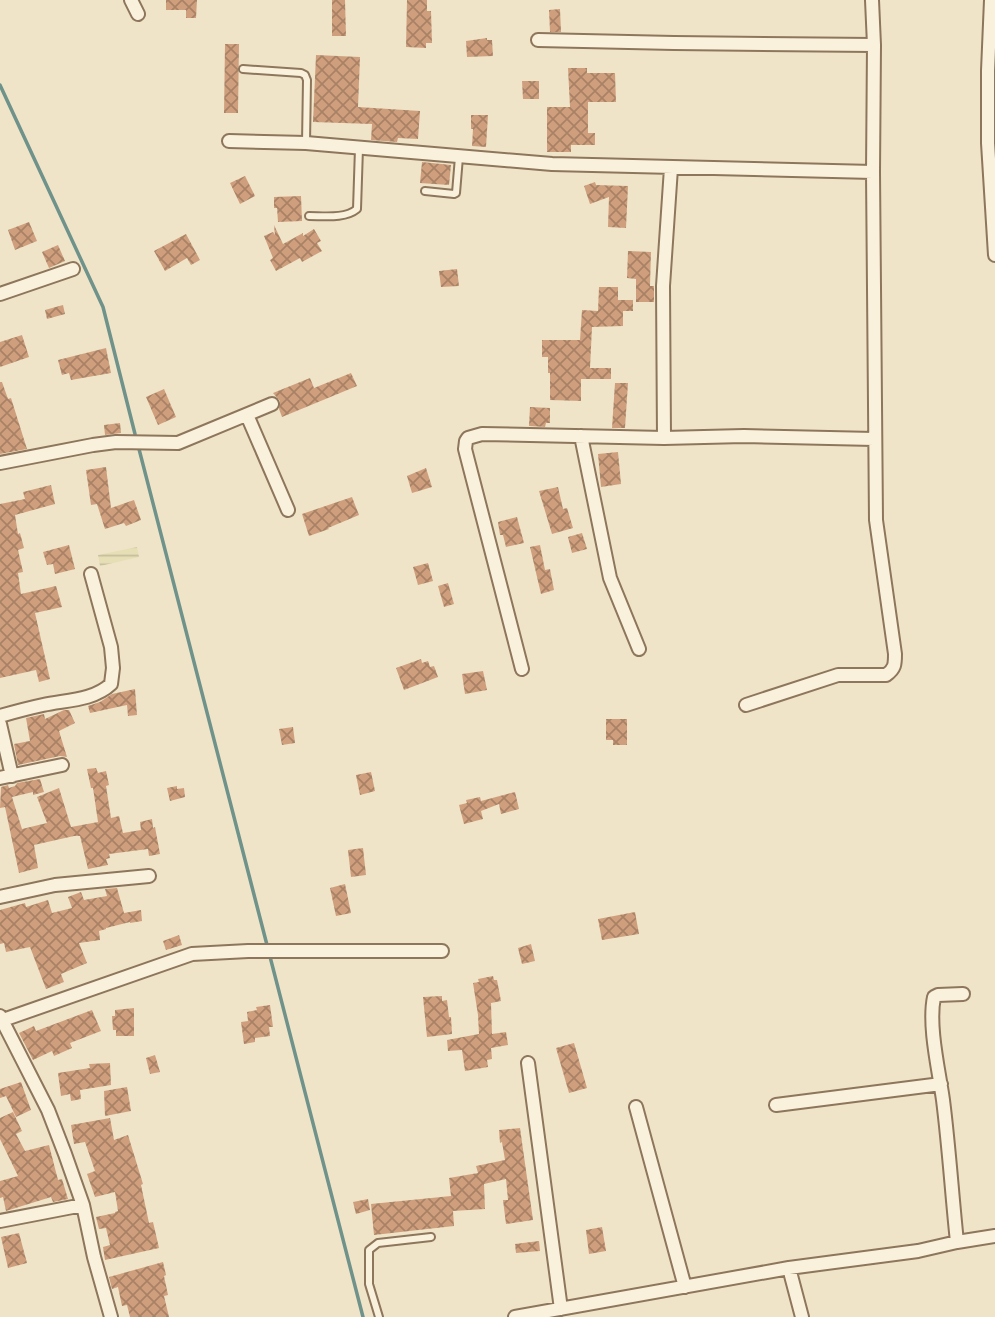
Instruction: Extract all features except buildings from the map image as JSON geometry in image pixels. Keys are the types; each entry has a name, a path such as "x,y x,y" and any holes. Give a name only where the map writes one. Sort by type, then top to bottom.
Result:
{"street":[{"path":"131,0 138,14"},
{"path":"746,705 838,675 886,675 895,664 876,520 872,0"},
{"path":"991,0 989,143 995,255"},
{"path":"538,40 874,45"},
{"path":"229,141 306,143 552,164 873,172"},
{"path":"664,438 663,286 671,168"},
{"path":"0,294 73,269"},
{"path":"0,463 116,442 178,443 272,404"},
{"path":"247,415 288,510"},
{"path":"522,669 465,449 468,438 482,434 874,439"},
{"path":"581,436 610,578 639,649"},
{"path":"0,716 45,704 92,696 111,684 111,647 91,574"},
{"path":"0,724 6,777 62,765"},
{"path":"0,897 55,885 149,876"},
{"path":"111,1317 83,1205 48,1110 0,1019 192,954 257,951 442,951"},
{"path":"957,1242 934,1034 933,1001 938,995 963,994"},
{"path":"528,1063 561,1309"},
{"path":"776,1105 941,1084"},
{"path":"636,1107 685,1287"},
{"path":"0,1221 83,1205"},
{"path":"515,1317 789,1268 918,1251 995,1236"},
{"path":"789,1268 802,1317"}],"lane":[{"path":"243,69 305,75 306,143"},
{"path":"309,216 340,216 351,214 357,209 359,148"},
{"path":"425,191 456,193 459,157"},
{"path":"379,1317 369,1284 369,1250 378,1243 431,1237"}],"shaded area":[{"path":"137,547 139,557 100,566 98,555"}],"waterway":[{"path":"0,85 103,307 135,434"},
{"path":"139,449 363,1317"}]}
